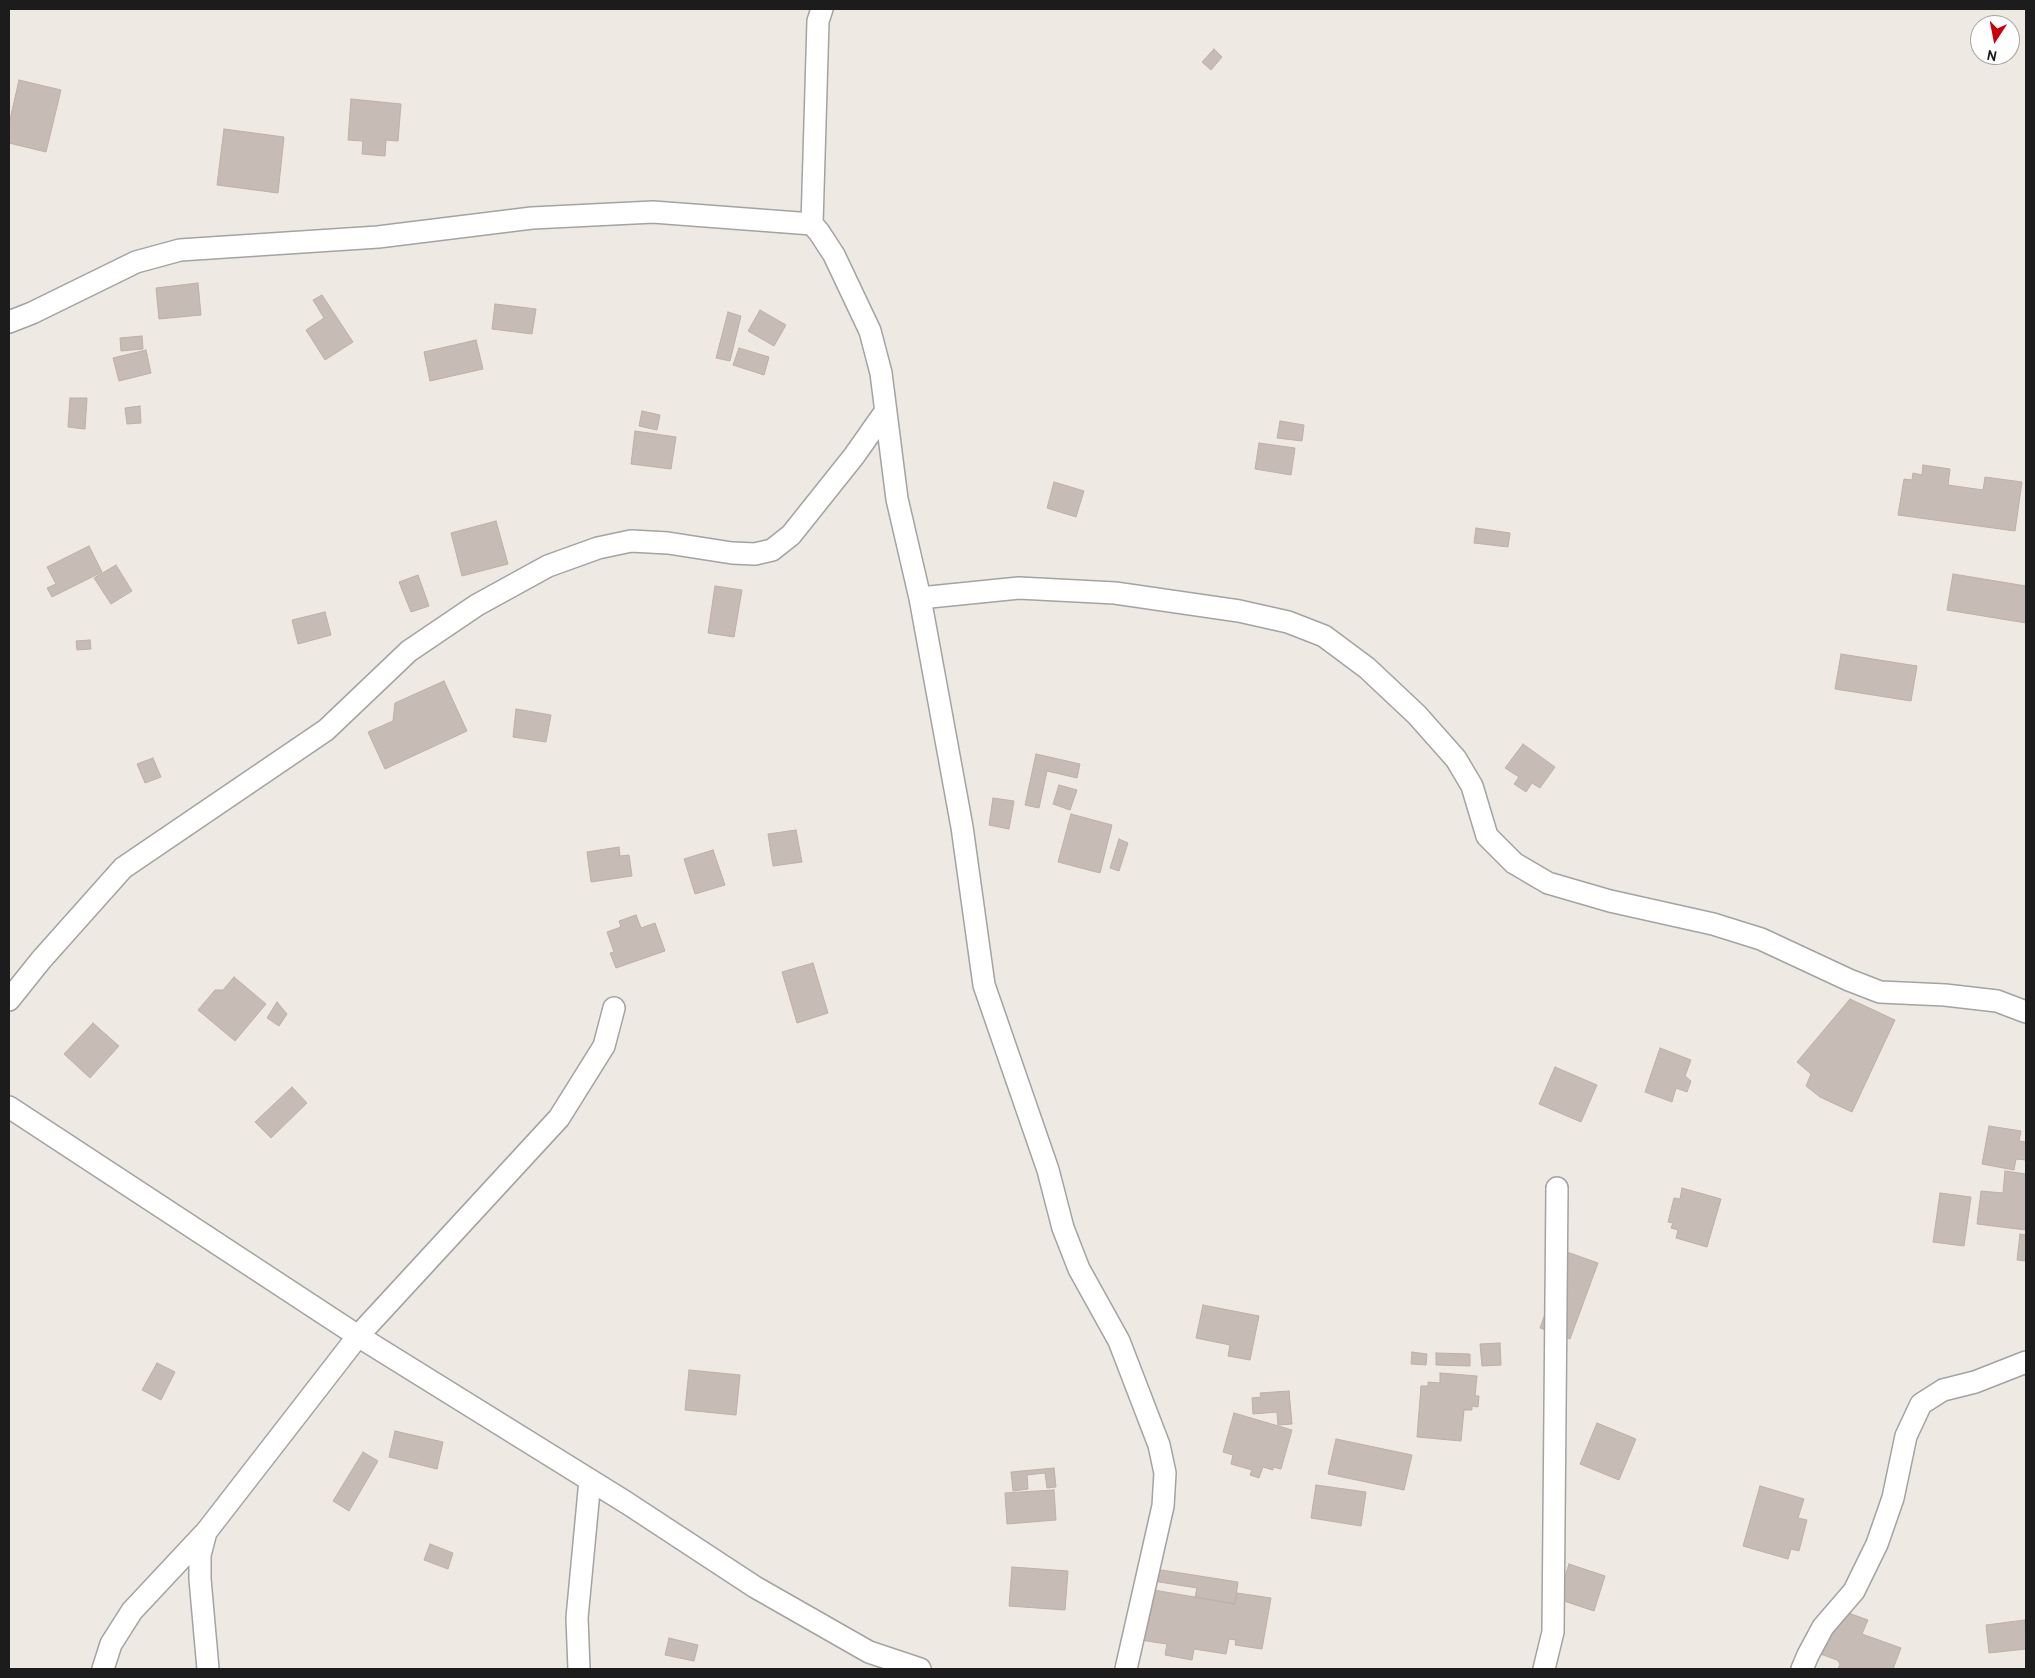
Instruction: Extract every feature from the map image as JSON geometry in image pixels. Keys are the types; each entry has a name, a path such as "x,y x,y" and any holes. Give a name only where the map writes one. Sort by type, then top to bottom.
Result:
{"street":[{"path":"822,9 818,22 812,224 834,254 870,331 880,373 898,499 920,598 962,827 984,985 1048,1170 1063,1228 1079,1269 1119,1341 1159,1444 1165,1473 1161,1515 1126,1669"},
{"path":"9,322 32,313 136,262 180,250 378,237 532,218 653,212 812,224"},
{"path":"9,1000 41,960 123,868 326,730 409,652 477,605 548,566 598,548 631,541 668,542 740,554 755,554 772,550 792,535 854,456 885,412"},
{"path":"920,598 1019,588 1115,593 1239,611 1288,622 1324,636 1367,668 1417,715 1456,759 1472,786 1487,836 1514,863 1548,883 1610,901 1713,924 1761,939 1849,980 1880,992 1945,995 1997,1001 2026,1012"},
{"path":"103,1669 112,1644 132,1612 206,1532 358,1336 559,1118 604,1046 614,1008"},
{"path":"9,1107 358,1336 590,1480 763,1591 869,1652 913,1668"},
{"path":"1544,1669 1553,1632 1557,1188"},
{"path":"1802,1669 1823,1627 1854,1591 1878,1544 1893,1498 1906,1436 1920,1404 1943,1390 1983,1379 2026,1362"},
{"path":"579,1669 577,1618 590,1480"},
{"path":"206,1532 200,1555 200,1579 208,1669"}],"building":[{"path":"1214,49 1222,57 1211,70 1202,62"},
{"path":"19,80 61,90 46,152 9,143 9,124"},
{"path":"351,99 401,104 398,141 386,140 385,156 362,154 363,141 348,140"},
{"path":"224,129 284,137 278,193 217,185"},
{"path":"198,283 201,315 159,319 156,288"},
{"path":"322,295 353,342 325,360 306,330 324,318 313,300"},
{"path":"495,304 536,309 532,334 492,329"},
{"path":"760,310 786,325 774,346 748,331"},
{"path":"728,312 741,316 730,361 716,358"},
{"path":"142,336 143,349 121,351 120,338"},
{"path":"476,340 483,369 430,381 424,352"},
{"path":"739,348 769,357 764,375 733,365"},
{"path":"146,350 151,373 119,381 113,358"},
{"path":"70,398 87,398 85,429 68,427"},
{"path":"140,406 141,423 127,424 125,408"},
{"path":"642,411 660,415 657,430 639,426"},
{"path":"1280,421 1304,425 1302,441 1277,438"},
{"path":"635,431 676,437 671,469 631,464"},
{"path":"1259,443 1295,448 1291,475 1255,469"},
{"path":"1923,465 1950,469 1948,485 1983,490 1985,477 2022,482 2015,531 1898,515 1904,479 1912,480 1913,473 1922,475"},
{"path":"1054,482 1084,491 1076,517 1047,508"},
{"path":"496,521 508,564 462,576 451,533"},
{"path":"1476,528 1510,533 1508,547 1474,543"},
{"path":"89,546 102,572 52,597 47,588 56,584 47,567"},
{"path":"116,565 132,591 111,604 94,578"},
{"path":"1953,574 2026,586 2026,623 1947,610"},
{"path":"418,575 429,606 411,612 399,582"},
{"path":"715,586 742,590 734,637 708,633"},
{"path":"325,612 331,635 298,644 292,620"},
{"path":"90,640 91,649 77,650 76,641"},
{"path":"1841,654 1917,666 1911,701 1835,689"},
{"path":"444,681 467,731 385,769 368,732 393,721 395,703"},
{"path":"516,709 551,715 546,742 513,737"},
{"path":"1523,744 1555,767 1540,788 1532,783 1526,792 1514,784 1519,777 1505,768"},
{"path":"1036,754 1080,764 1077,778 1047,771 1039,808 1025,805"},
{"path":"153,758 161,777 145,783 137,764"},
{"path":"1059,785 1077,790 1070,810 1053,804"},
{"path":"993,798 1014,801 1009,829 989,825"},
{"path":"1071,814 1112,825 1100,873 1058,862"},
{"path":"796,830 802,862 773,866 768,834"},
{"path":"1119,839 1128,843 1119,871 1110,868"},
{"path":"619,847 620,856 629,855 632,876 591,882 587,852"},
{"path":"713,850 725,885 695,894 684,859"},
{"path":"636,915 641,928 655,923 665,951 616,968 610,953 614,952 607,932 621,927 619,921"},
{"path":"813,963 828,1013 797,1023 782,972"},
{"path":"234,977 266,1004 235,1041 198,1010 215,990 223,990"},
{"path":"1850,999 1895,1020 1852,1112 1820,1097 1806,1086 1811,1074 1797,1062"},
{"path":"277,1002 287,1014 279,1026 267,1018"},
{"path":"93,1023 119,1046 90,1078 64,1054"},
{"path":"1660,1048 1691,1060 1685,1076 1691,1081 1687,1092 1676,1088 1672,1102 1645,1092"},
{"path":"1555,1067 1597,1085 1581,1122 1539,1104"},
{"path":"292,1087 307,1103 271,1138 255,1122"},
{"path":"1989,1126 2021,1131 2019,1141 2026,1142 2026,1160 2016,1159 2014,1170 1982,1164"},
{"path":"2005,1171 2026,1174 2026,1230 1977,1224 1981,1191 2003,1193"},
{"path":"1682,1188 1721,1199 1707,1247 1676,1238 1678,1230 1671,1228 1673,1223 1668,1222 1674,1198 1680,1199"},
{"path":"1940,1193 1971,1197 1964,1246 1933,1242"},
{"path":"2020,1234 2026,1235 2026,1261 2017,1260"},
{"path":"1567,1252 1598,1263 1570,1339 1540,1328"},
{"path":"1203,1305 1259,1316 1250,1360 1228,1356 1230,1345 1196,1338"},
{"path":"1500,1343 1501,1365 1482,1366 1480,1344"},
{"path":"1412,1352 1427,1354 1426,1365 1411,1364"},
{"path":"1436,1353 1470,1354 1470,1366 1436,1365"},
{"path":"157,1363 175,1372 161,1400 142,1390"},
{"path":"689,1370 740,1375 736,1415 685,1410"},
{"path":"1440,1373 1477,1376 1475,1396 1479,1396 1478,1407 1472,1406 1472,1410 1464,1410 1461,1441 1417,1437 1421,1386 1428,1386 1428,1382 1440,1383"},
{"path":"1289,1391 1292,1424 1278,1425 1277,1412 1253,1414 1252,1398 1261,1397 1260,1393"},
{"path":"1234,1413 1292,1430 1281,1469 1273,1467 1273,1470 1263,1467 1259,1478 1250,1475 1252,1470 1231,1464 1233,1455 1223,1452"},
{"path":"1597,1423 1636,1439 1619,1480 1580,1464"},
{"path":"395,1431 443,1442 437,1469 389,1457"},
{"path":"1336,1439 1412,1455 1404,1490 1328,1474"},
{"path":"363,1452 378,1461 349,1511 333,1501"},
{"path":"1054,1468 1056,1487 1047,1488 1045,1473 1027,1475 1028,1489 1013,1491 1011,1472"},
{"path":"1316,1485 1366,1492 1361,1526 1311,1518"},
{"path":"1760,1486 1804,1499 1798,1518 1807,1520 1799,1551 1791,1549 1788,1559 1743,1546"},
{"path":"1054,1490 1056,1520 1007,1524 1005,1493"},
{"path":"430,1544 453,1553 448,1569 424,1560"},
{"path":"1569,1564 1605,1576 1594,1611 1558,1599"},
{"path":"1012,1567 1068,1571 1065,1610 1009,1606"},
{"path":"1155,1569 1238,1582 1235,1604 1195,1597 1197,1588 1153,1581"},
{"path":"1148,1589 1235,1604 1237,1593 1271,1598 1262,1649 1235,1645 1236,1640 1229,1639 1226,1654 1194,1649 1192,1660 1165,1655 1167,1644 1140,1640"},
{"path":"1843,1611 1868,1620 1862,1634 1901,1648 1893,1669 1838,1669 1840,1664 1837,1660 1815,1652"},
{"path":"2025,1620 2026,1649 1989,1653 1986,1625"},
{"path":"669,1638 698,1645 694,1661 665,1655"}]}
